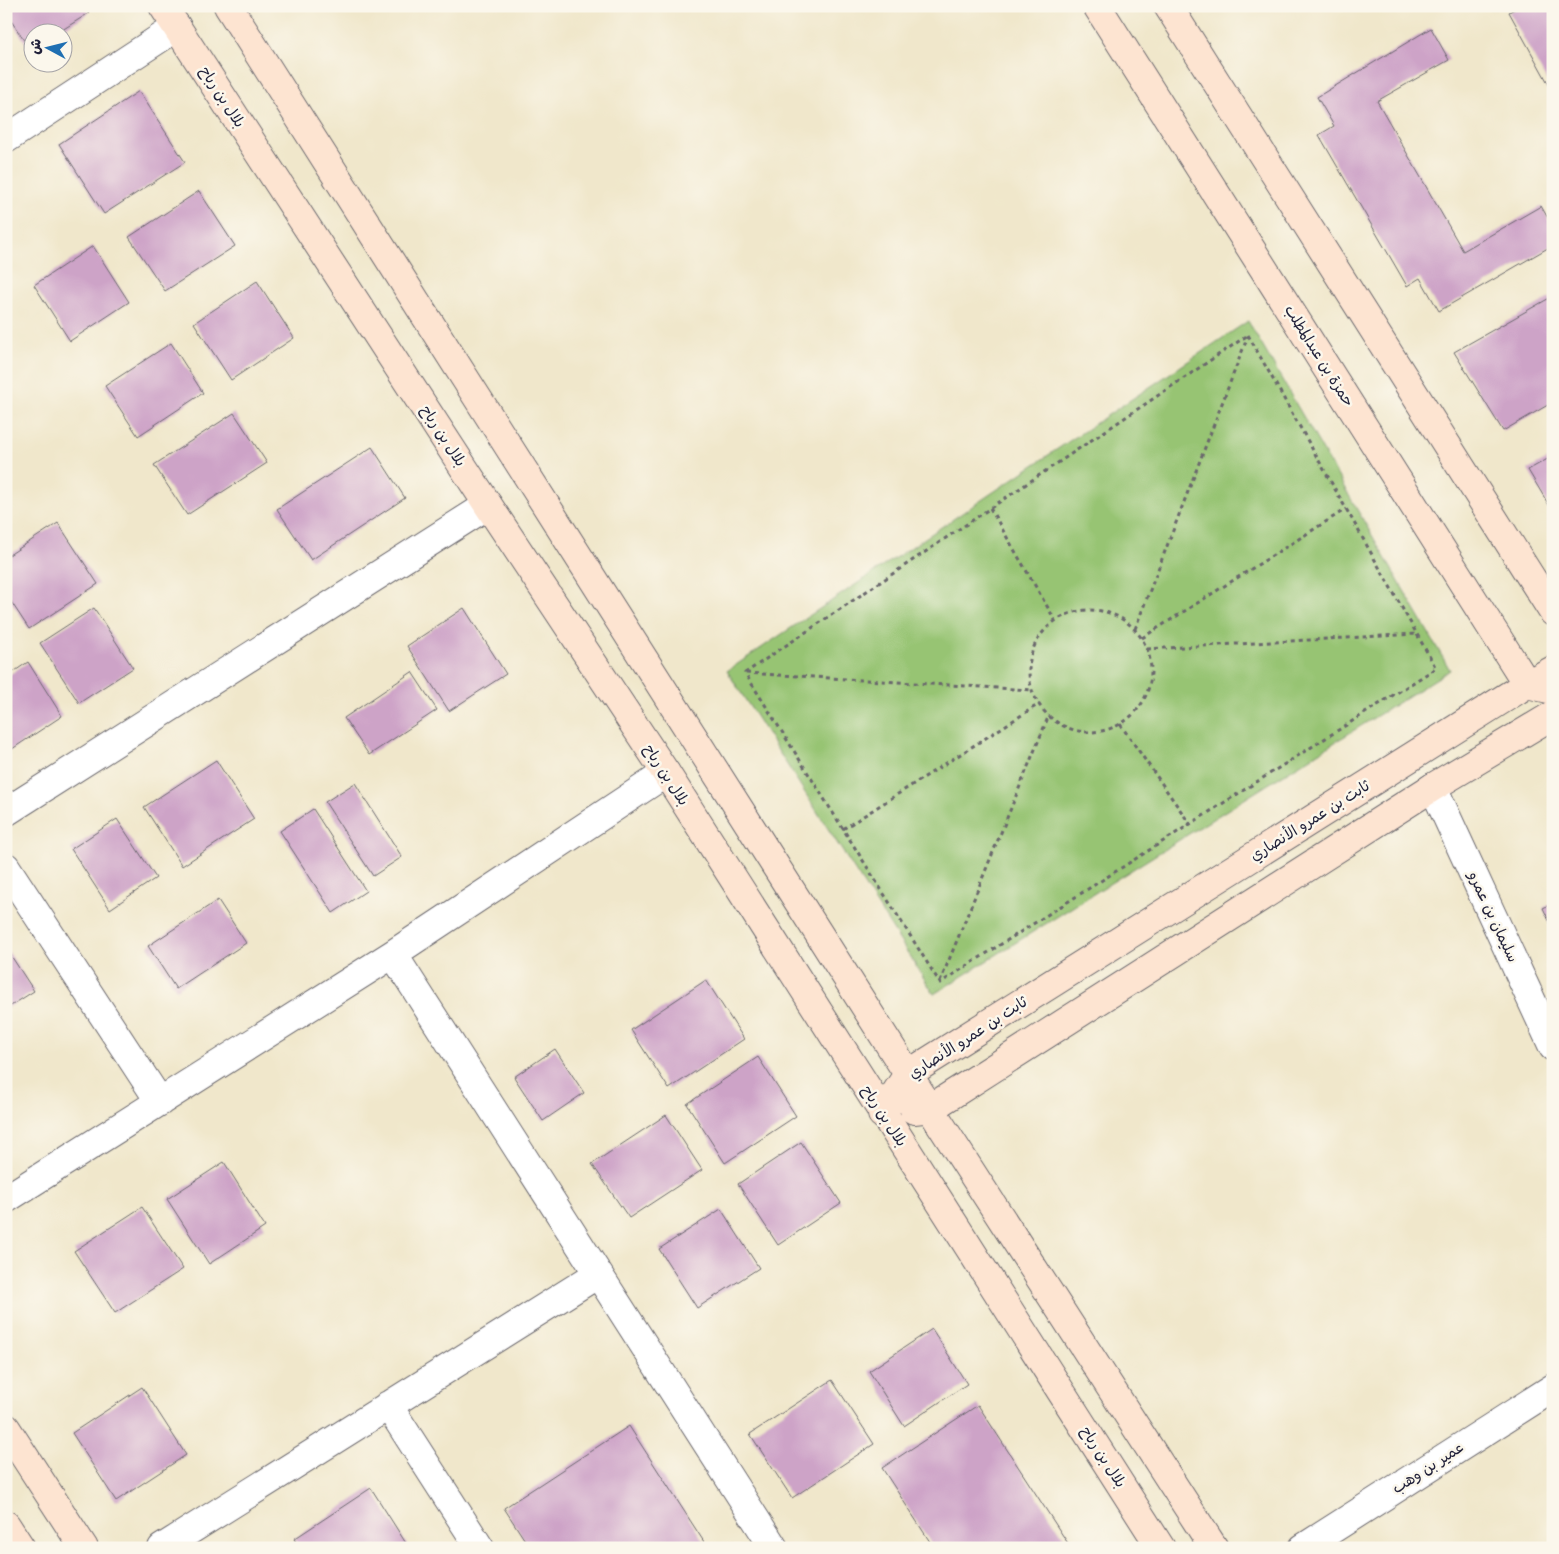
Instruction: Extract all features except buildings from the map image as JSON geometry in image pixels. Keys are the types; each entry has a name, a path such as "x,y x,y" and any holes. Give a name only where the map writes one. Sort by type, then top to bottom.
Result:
{"street":[{"path":"228,6 908,1074 1214,1548"},
{"name":"حمزة بن عبدالمطلب","path":"1097,6 1526,684"},
{"path":"1168,6 1553,612"},
{"path":"6,139 170,17"},
{"name":"بلال بن رباح","path":"170,17 488,505 666,773 882,1114 1161,1548"},
{"path":"6,812 488,505"},
{"name":"ثابت بن عمرو الأنصاري","path":"882,1114 908,1074 1526,684 1553,670"},
{"path":"1526,684 1553,690"},
{"path":"882,1114 930,1108 1433,787 1553,715"},
{"path":"6,1199 393,954 666,773"},
{"name":"سليمان بن عمرو","path":"1433,787 1553,1048"},
{"path":"6,867 160,1102"},
{"path":"393,954 774,1548"},
{"path":"162,1548 598,1274"},
{"name":"عمير بن وهب","path":"1303,1548 1553,1388"},
{"path":"388,1405 480,1548"},
{"path":"6,1428 84,1548"},
{"path":"6,1526 21,1548"}],"path":[{"path":"745,673 1248,335"},
{"path":"940,983 1436,668 1248,335"},
{"path":"1135,629 1248,335"},
{"path":"990,508 1055,620"},
{"path":"1142,638 1346,509"},
{"path":"1096,609 1116,614 1135,629 1142,638 1151,660 1152,680 1145,699 1133,716 1116,727 1096,733 1075,731 1056,723 1039,704 1032,690 1029,670 1033,649 1043,631 1055,620 1076,610 1096,609"},
{"path":"1147,649 1417,634"},
{"path":"745,673 1032,690"},
{"path":"745,673 940,983"},
{"path":"843,828 1039,704"},
{"path":"940,983 1049,716"},
{"path":"1120,724 1190,824"}],"green space":[{"path":"1248,321 1450,670 934,994 727,671"}]}
